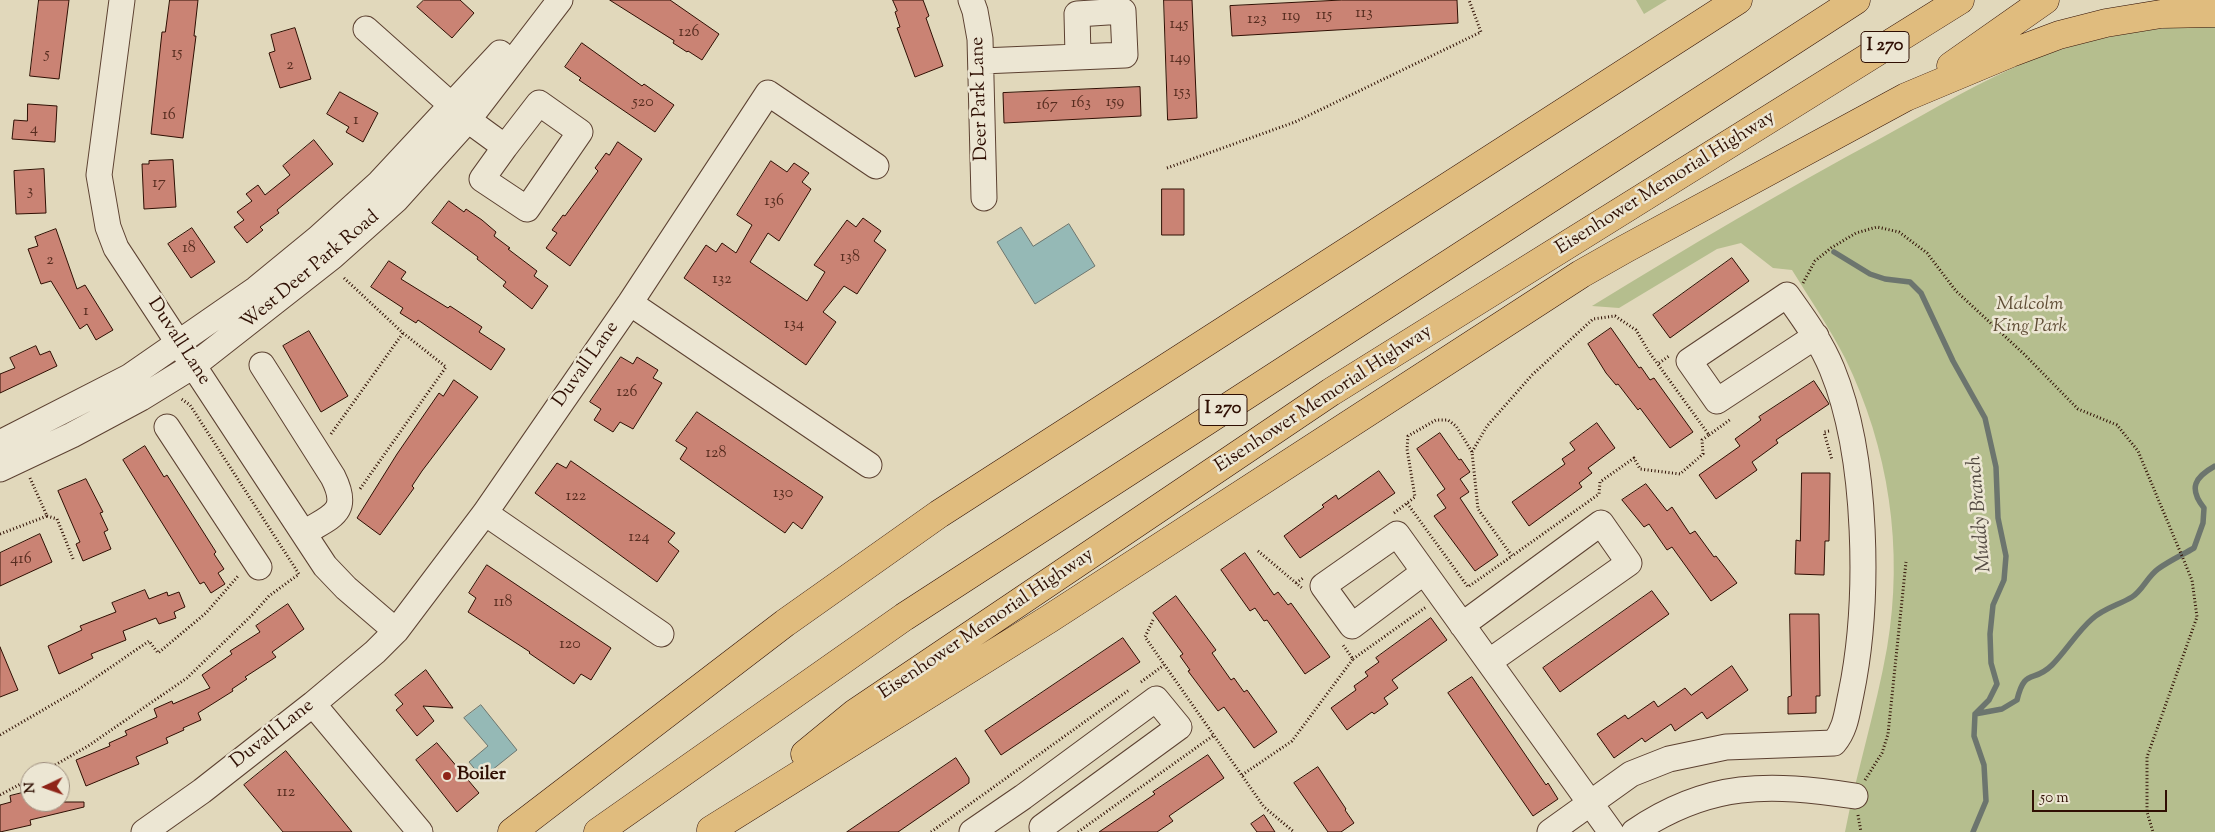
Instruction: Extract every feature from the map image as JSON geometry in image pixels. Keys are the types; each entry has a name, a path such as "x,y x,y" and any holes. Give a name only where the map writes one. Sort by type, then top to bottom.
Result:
{"highway":[{"path":"1684,34 1724,0"},
{"path":"512,832 785,623 939,514 1738,0"},
{"name":"I 270","path":"598,832 904,617 1856,0"},
{"name":"Eisenhower Memorial Highway","path":"710,831 855,713 1331,392 1960,0"},
{"path":"710,831 1050,619 1581,274 1906,97 2045,0"},
{"path":"1906,97 2059,35 2106,23 2161,14 2215,13"}],"street":[{"name":"Duvall Lane","path":"122,0 100,166 102,200 108,227 116,248 325,566 346,588 396,631"},
{"name":"West Deer Park Road","path":"0,469 72,435 141,398 193,366 270,307 346,244 396,200 514,37 538,0"},
{"name":"West Deer Park Road","path":"0,443 129,377 256,288 317,239 460,113 560,0"},
{"name":"Deer Park Lane","path":"971,0 975,11 982,61 984,198"},
{"path":"366,29 460,113 505,147"},
{"path":"982,61 1078,56"},
{"name":"Duvall Lane","path":"144,832 202,791 312,704 375,652 396,631 485,513 630,303 768,93 876,166"},
{"path":"1550,832 1631,774 1669,759 1726,747 1834,743 1842,734 1857,666 1862,602 1859,489 1852,435 1832,370 1816,336 1787,295 1689,361 1717,401 1816,336"},
{"path":"630,303 869,465"},
{"path":"262,365 333,477 341,493 340,507 334,514 304,534"},
{"path":"167,427 250,566"},
{"path":"485,513 661,634"},
{"path":"1462,625 1601,523 1629,563 1490,661"},
{"path":"1424,572 1490,661 1610,832"},
{"path":"972,832 1023,797 1156,698 1179,727 1044,829 1023,797"},
{"path":"312,704 420,832"},
{"path":"1634,832 1658,816 1688,802 1741,789 1784,787 1855,796"}],"path":[{"path":"1167,168 1295,122 1481,32 1469,0"},
{"path":"1787,295 1799,290 1815,261 1856,233 1877,227 1898,232 1926,253 1956,291 2024,354 2078,409 2117,425 2138,451 2192,580 2197,617 2148,757 2147,812 2153,832"},
{"path":"344,278 403,333 446,367 359,490 358,497"},
{"path":"1472,452 1487,426 1532,375 1593,318 1616,316 1636,330 1649,352 1709,435"},
{"path":"330,435 403,333"},
{"path":"60,762 88,746 187,678 269,596 299,574 190,405 184,398 175,397"},
{"path":"1406,503 1468,587 1599,494 1600,482 1634,458 1640,468 1680,474 1703,454 1702,440 1733,418"},
{"path":"1391,515 1415,497 1407,449 1408,436 1436,420 1448,420 1456,426 1472,452 1478,509 1512,556"},
{"path":"1833,430 1824,432 1834,465"},
{"path":"28,474 46,516"},
{"path":"0,534 46,516 57,519 74,561"},
{"path":"1258,551 1304,590"},
{"path":"1861,832 1855,796 1882,753 1888,734 1906,562"},
{"path":"0,735 79,689 149,641 158,653 206,613 239,575 250,566"},
{"path":"1296,583 1304,578"},
{"path":"1242,775 1292,741 1353,659 1433,602"},
{"path":"1153,620 1145,637 1264,807 1294,832"},
{"path":"1342,644 1353,659"},
{"path":"1140,682 1164,665"},
{"path":"931,832 1132,688"},
{"path":"1078,832 1214,735"},
{"path":"0,795 20,784"}],"green space":[{"path":"1636,0 1667,0 1644,14"},
{"name":"Malcolm King Park","path":"2189,26 2215,27 2215,832 1845,832 1887,648 1894,574 1893,536 1882,463 1873,427 1845,358 1792,270 1773,268 1741,243 1717,249 1619,308 1592,306 1773,198 1995,76 2053,52 2091,41 2129,33"}],"water":[{"path":"1069,224 1095,266 1035,304 997,242 1021,227 1033,246"},
{"path":"481,705 517,750 482,778 469,762 488,746 464,718"}],"building":[{"path":"39,0 69,0 59,79 30,76"},
{"path":"170,0 198,0 194,36 196,36 183,138 151,134 162,32 165,32"},
{"path":"424,0 460,0 474,13 452,38 417,7"},
{"path":"610,0 670,0 719,34 702,60 673,43 674,41"},
{"path":"893,0 923,0 929,16 926,18 943,66 915,77 897,28 900,27"},
{"path":"1164,0 1192,0 1197,118 1168,120"},
{"path":"1342,0 1457,0 1458,23 1232,36 1230,6"},
{"path":"295,28 311,79 280,88 269,53 275,51 271,35"},
{"path":"582,43 642,86 644,84 674,105 655,132 579,80 581,78 565,67"},
{"path":"1140,87 1141,116 1004,123 1003,93"},
{"path":"340,92 378,113 363,142 346,132 349,127 327,114"},
{"path":"28,104 57,106 55,142 12,139 14,120 27,121"},
{"path":"314,140 333,164 277,210 279,213 260,227 263,230 247,243 234,227 244,220 237,212 252,201 246,194 258,185 265,195 290,175 283,166"},
{"path":"618,142 642,159 570,266 546,248 557,233 552,230 563,215 565,216 598,171 595,168 606,153 609,155"},
{"path":"173,160 176,207 144,209 142,164 149,164 149,161"},
{"path":"771,161 787,172 794,163 809,173 802,182 811,189 779,241 768,233 750,262 807,301 825,272 814,265 847,220 856,227 863,218 881,231 874,241 886,250 857,294 844,286 823,312 836,322 806,365 684,278 706,245 716,252 722,243 736,253 752,225 737,215"},
{"path":"44,169 46,213 16,214 14,171"},
{"path":"1162,189 1184,189 1184,235 1162,235"},
{"path":"449,201 464,212 466,209 482,220 496,232 494,236 510,248 508,249 537,271 534,276 548,286 532,309 503,286 506,282 477,259 478,257 432,223"},
{"path":"192,228 215,262 191,278 168,244"},
{"path":"56,229 77,289 85,285 113,330 96,340 87,324 80,329 51,281 41,284 28,249 38,246 35,237"},
{"path":"1732,258 1749,281 1670,338 1653,315"},
{"path":"389,261 406,272 401,279 448,308 450,306 482,327 479,332 505,349 491,370 418,320 416,323 400,313 403,308 371,287"},
{"path":"1611,328 1639,368 1641,367 1650,380 1654,378 1693,432 1670,448 1640,408 1638,410 1618,384 1616,385 1606,373 1588,344"},
{"path":"309,331 348,396 321,412 283,346"},
{"path":"36,346 40,355 50,351 57,366 0,393 0,374 15,368 10,358"},
{"path":"621,357 633,364 637,357 658,370 653,378 662,383 633,429 620,422 613,432 594,420 601,409 590,402"},
{"path":"454,380 478,397 422,471 412,486 414,488 380,535 357,518 397,454 439,393 443,396"},
{"path":"1814,381 1829,404 1776,440 1778,443 1752,462 1757,470 1716,499 1699,475 1740,446 1735,439 1761,420 1759,417"},
{"path":"697,412 823,497 802,529 793,522 785,533 680,459 687,448 676,441"},
{"path":"1597,423 1615,448 1588,468 1592,473 1579,483 1582,487 1529,526 1512,502 1565,464 1562,459 1575,450 1570,443"},
{"path":"1440,433 1470,472 1460,479 1469,492 1460,498 1498,555 1475,571 1434,516 1446,508 1437,495 1445,489 1417,449"},
{"path":"145,446 164,477 167,475 216,552 214,554 224,569 218,573 225,584 211,593 204,582 200,584 123,460"},
{"path":"571,461 675,533 668,542 679,551 657,582 535,493 557,463 566,468"},
{"path":"1379,471 1395,493 1300,558 1284,536 1324,507 1322,505 1336,495 1338,499"},
{"path":"1802,473 1830,473 1829,541 1825,541 1824,575 1795,574 1796,540 1800,541"},
{"path":"86,479 103,512 100,513 108,530 104,532 111,549 83,561 76,544 80,542 58,491"},
{"path":"1646,484 1667,511 1672,507 1690,534 1695,531 1714,557 1716,556 1737,583 1711,601 1672,547 1667,550 1649,524 1644,527 1622,500"},
{"path":"40,534 52,562 0,586 0,553"},
{"path":"1245,553 1274,595 1278,592 1288,605 1291,603 1330,657 1305,674 1267,620 1264,621 1255,608 1250,611 1221,570"},
{"path":"487,565 611,648 591,680 581,674 574,684 530,652 468,612 476,598 469,593"},
{"path":"145,590 149,599 167,592 168,596 179,592 185,607 174,612 176,618 159,624 156,618 123,631 126,640 91,654 93,658 59,674 48,646 82,630 80,626 116,612 112,603"},
{"path":"1652,591 1669,614 1560,692 1543,668"},
{"path":"1176,596 1216,650 1212,653 1231,680 1234,678 1244,692 1247,690 1277,732 1254,748 1224,707 1218,711 1188,671 1190,670 1180,656 1183,654 1153,613"},
{"path":"288,604 304,629 272,652 276,657 245,677 247,679 232,689 233,691 198,713 201,720 166,738 168,743 136,757 139,764 86,786 76,760 110,746 109,743 127,735 125,731 157,717 154,709 172,701 173,704 210,688 202,675 232,654 230,651 260,632 256,626"},
{"path":"1790,614 1819,614 1820,696 1816,696 1816,713 1788,714 1788,697 1791,696"},
{"path":"1431,618 1447,640 1392,680 1398,688 1384,698 1388,704 1374,714 1372,712 1347,730 1331,708 1356,690 1354,686 1368,676 1365,672 1379,662 1376,658"},
{"path":"1123,638 1140,662 1001,755 985,731"},
{"path":"0,647 18,690 0,697"},
{"path":"1732,666 1748,690 1707,719 1702,712 1675,731 1671,724 1645,742 1642,738 1614,758 1597,734 1625,715 1628,719 1654,701 1658,707 1685,688 1691,695"},
{"path":"426,670 453,708 423,706 434,721 417,736 396,710 403,704 395,695"},
{"path":"1472,677 1546,785 1548,783 1558,799 1533,816 1448,693"},
{"name":"Boiler","path":"437,743 479,793 457,812 416,760"},
{"path":"286,751 352,832 283,832 244,785"},
{"path":"1208,755 1224,778 1169,816 1173,821 1157,832 1099,832 1155,794 1153,792"},
{"path":"956,758 969,778 969,783 898,832 847,832"},
{"path":"1318,767 1354,823 1341,832 1328,832 1294,783"},
{"path":"20,794 20,812 63,812 30,820 31,825 0,832 0,805 11,802 10,796"},
{"path":"70,802 84,802 84,807 70,810"},
{"path":"1264,815 1275,832 1257,832 1251,824"}],"waterway":[{"name":"Muddy Branch","path":"1834,252 1870,274 1885,279 1910,282 1921,293 1953,361 1985,418 1996,467 1998,518 2006,556 2004,580 1993,605 1990,634 1991,663 1997,684 1989,700 1975,714 1974,736 1984,765 1986,801 1973,832"},
{"path":"1975,714 2002,709 2017,700 2023,683 2052,665 2092,619 2101,612 2132,597 2158,569 2194,548 2203,523 2204,508 2196,495 2196,484 2203,474 2215,466"}],"place":[{"name":"Boiler","path":"447,776"}]}
